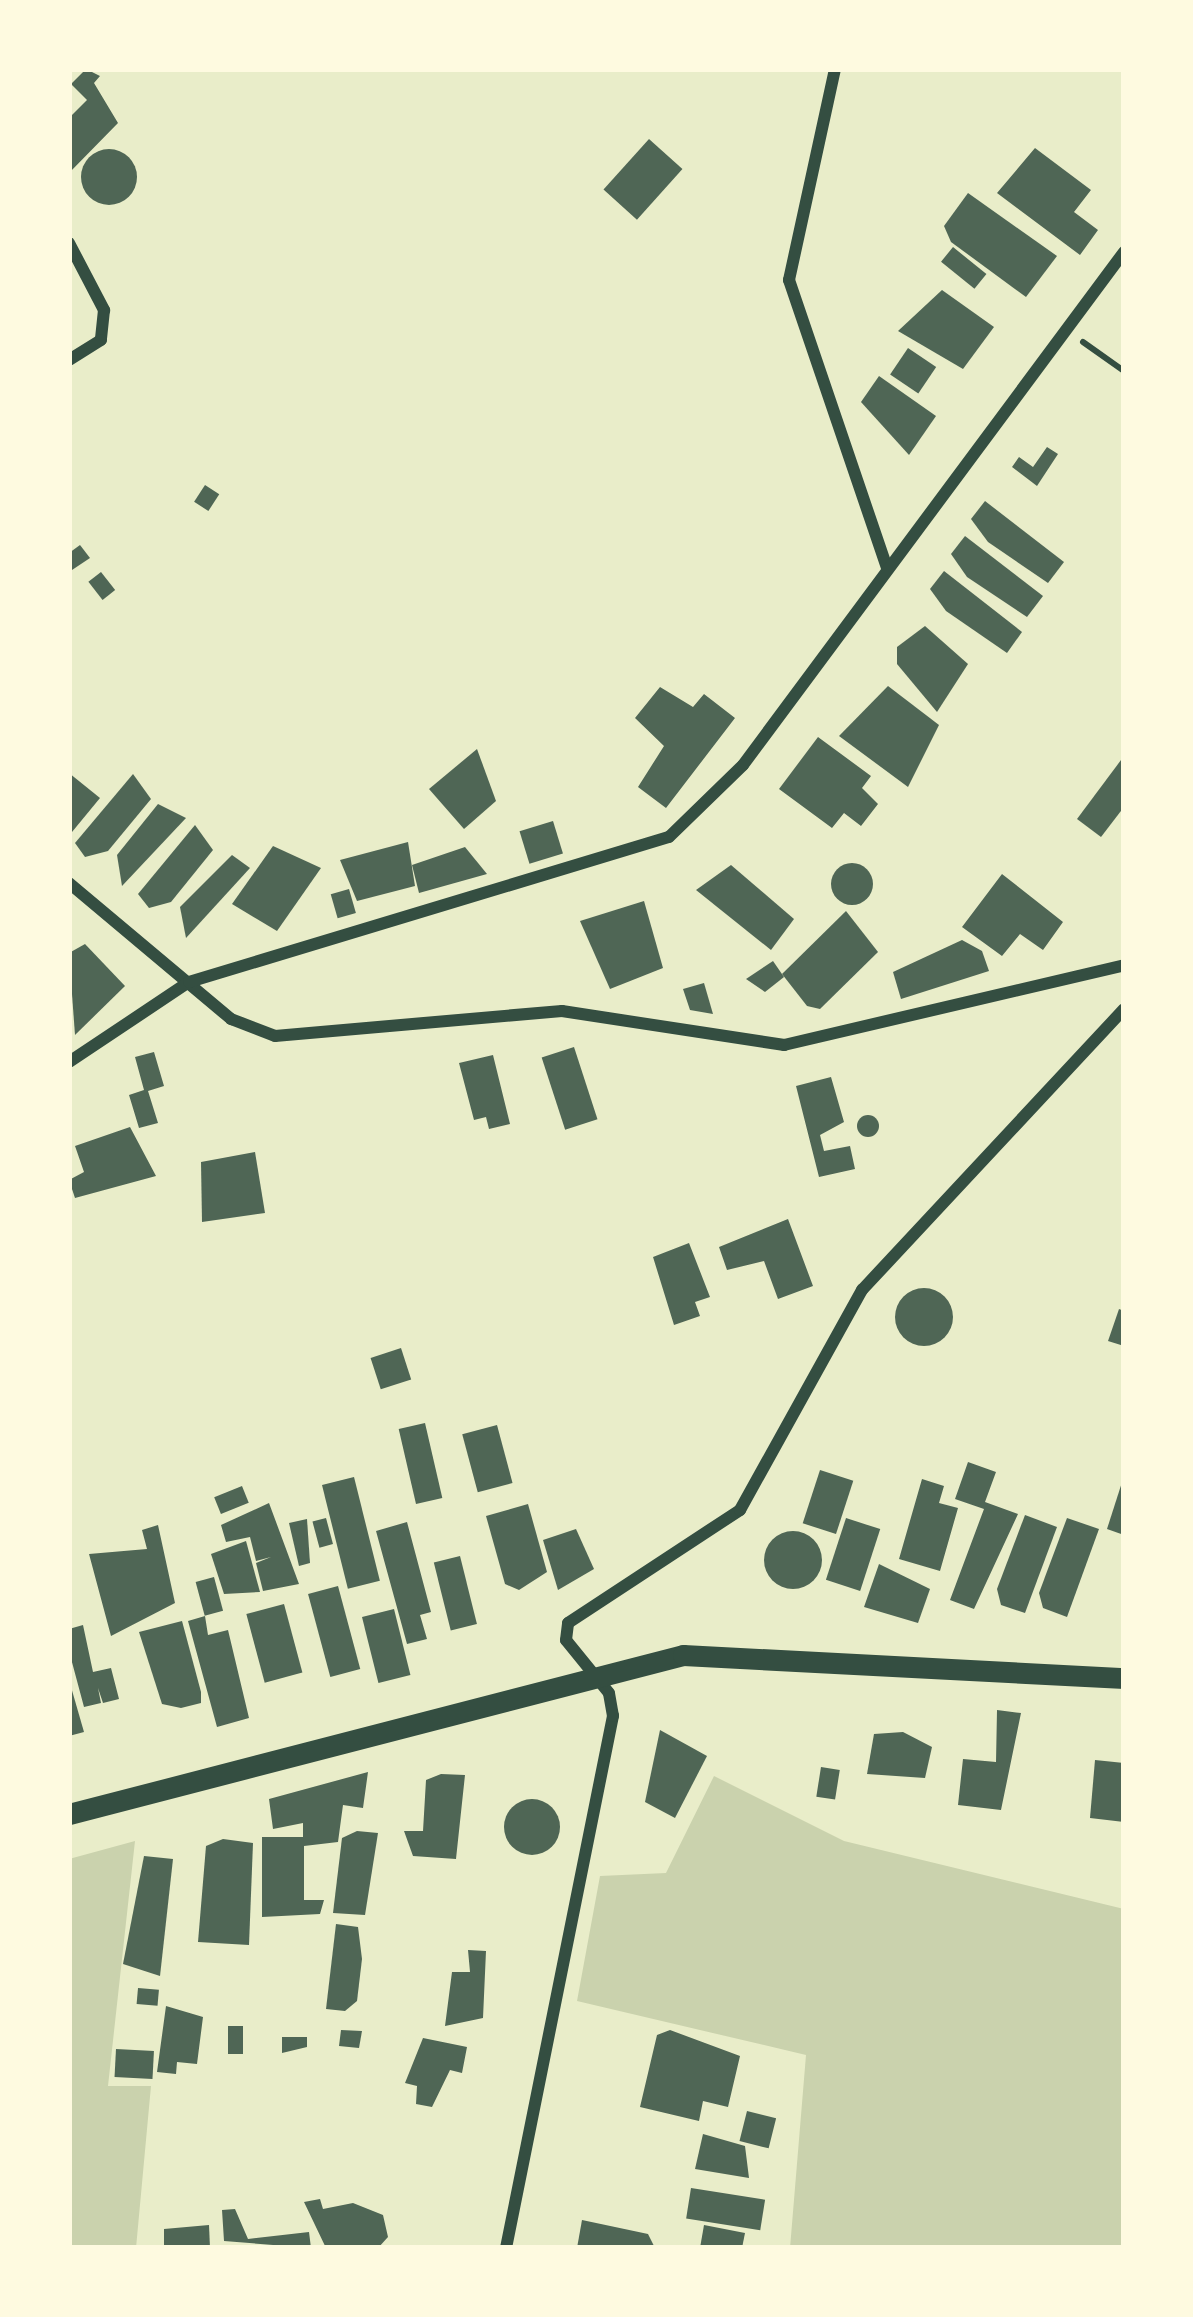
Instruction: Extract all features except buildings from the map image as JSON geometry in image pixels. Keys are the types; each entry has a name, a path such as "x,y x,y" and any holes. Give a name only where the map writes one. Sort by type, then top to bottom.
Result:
{"street":[{"path":"835,69 789,280 887,568"},
{"path":"69,243 104,310 101,340 69,360"},
{"path":"69,1062 189,982 669,837 742,765 1124,252"},
{"path":"69,883 231,1019 275,1036 562,1012 784,1046 1124,965"},
{"path":"506,2248 613,1716 594,1670 566,1640 568,1623 740,1510 862,1290 1124,1009"},
{"path":"69,1814 594,1670 737,1656 1124,1678"}],"path":[{"path":"1066,329 1124,371"}],"green space":[{"path":"714,1776 844,1841 1124,1909 1124,2248 790,2248 806,2055 577,2001 600,1876 666,1873"},
{"path":"135,1841 108,2086 151,2086 136,2248 69,2248 69,1859"}]}
